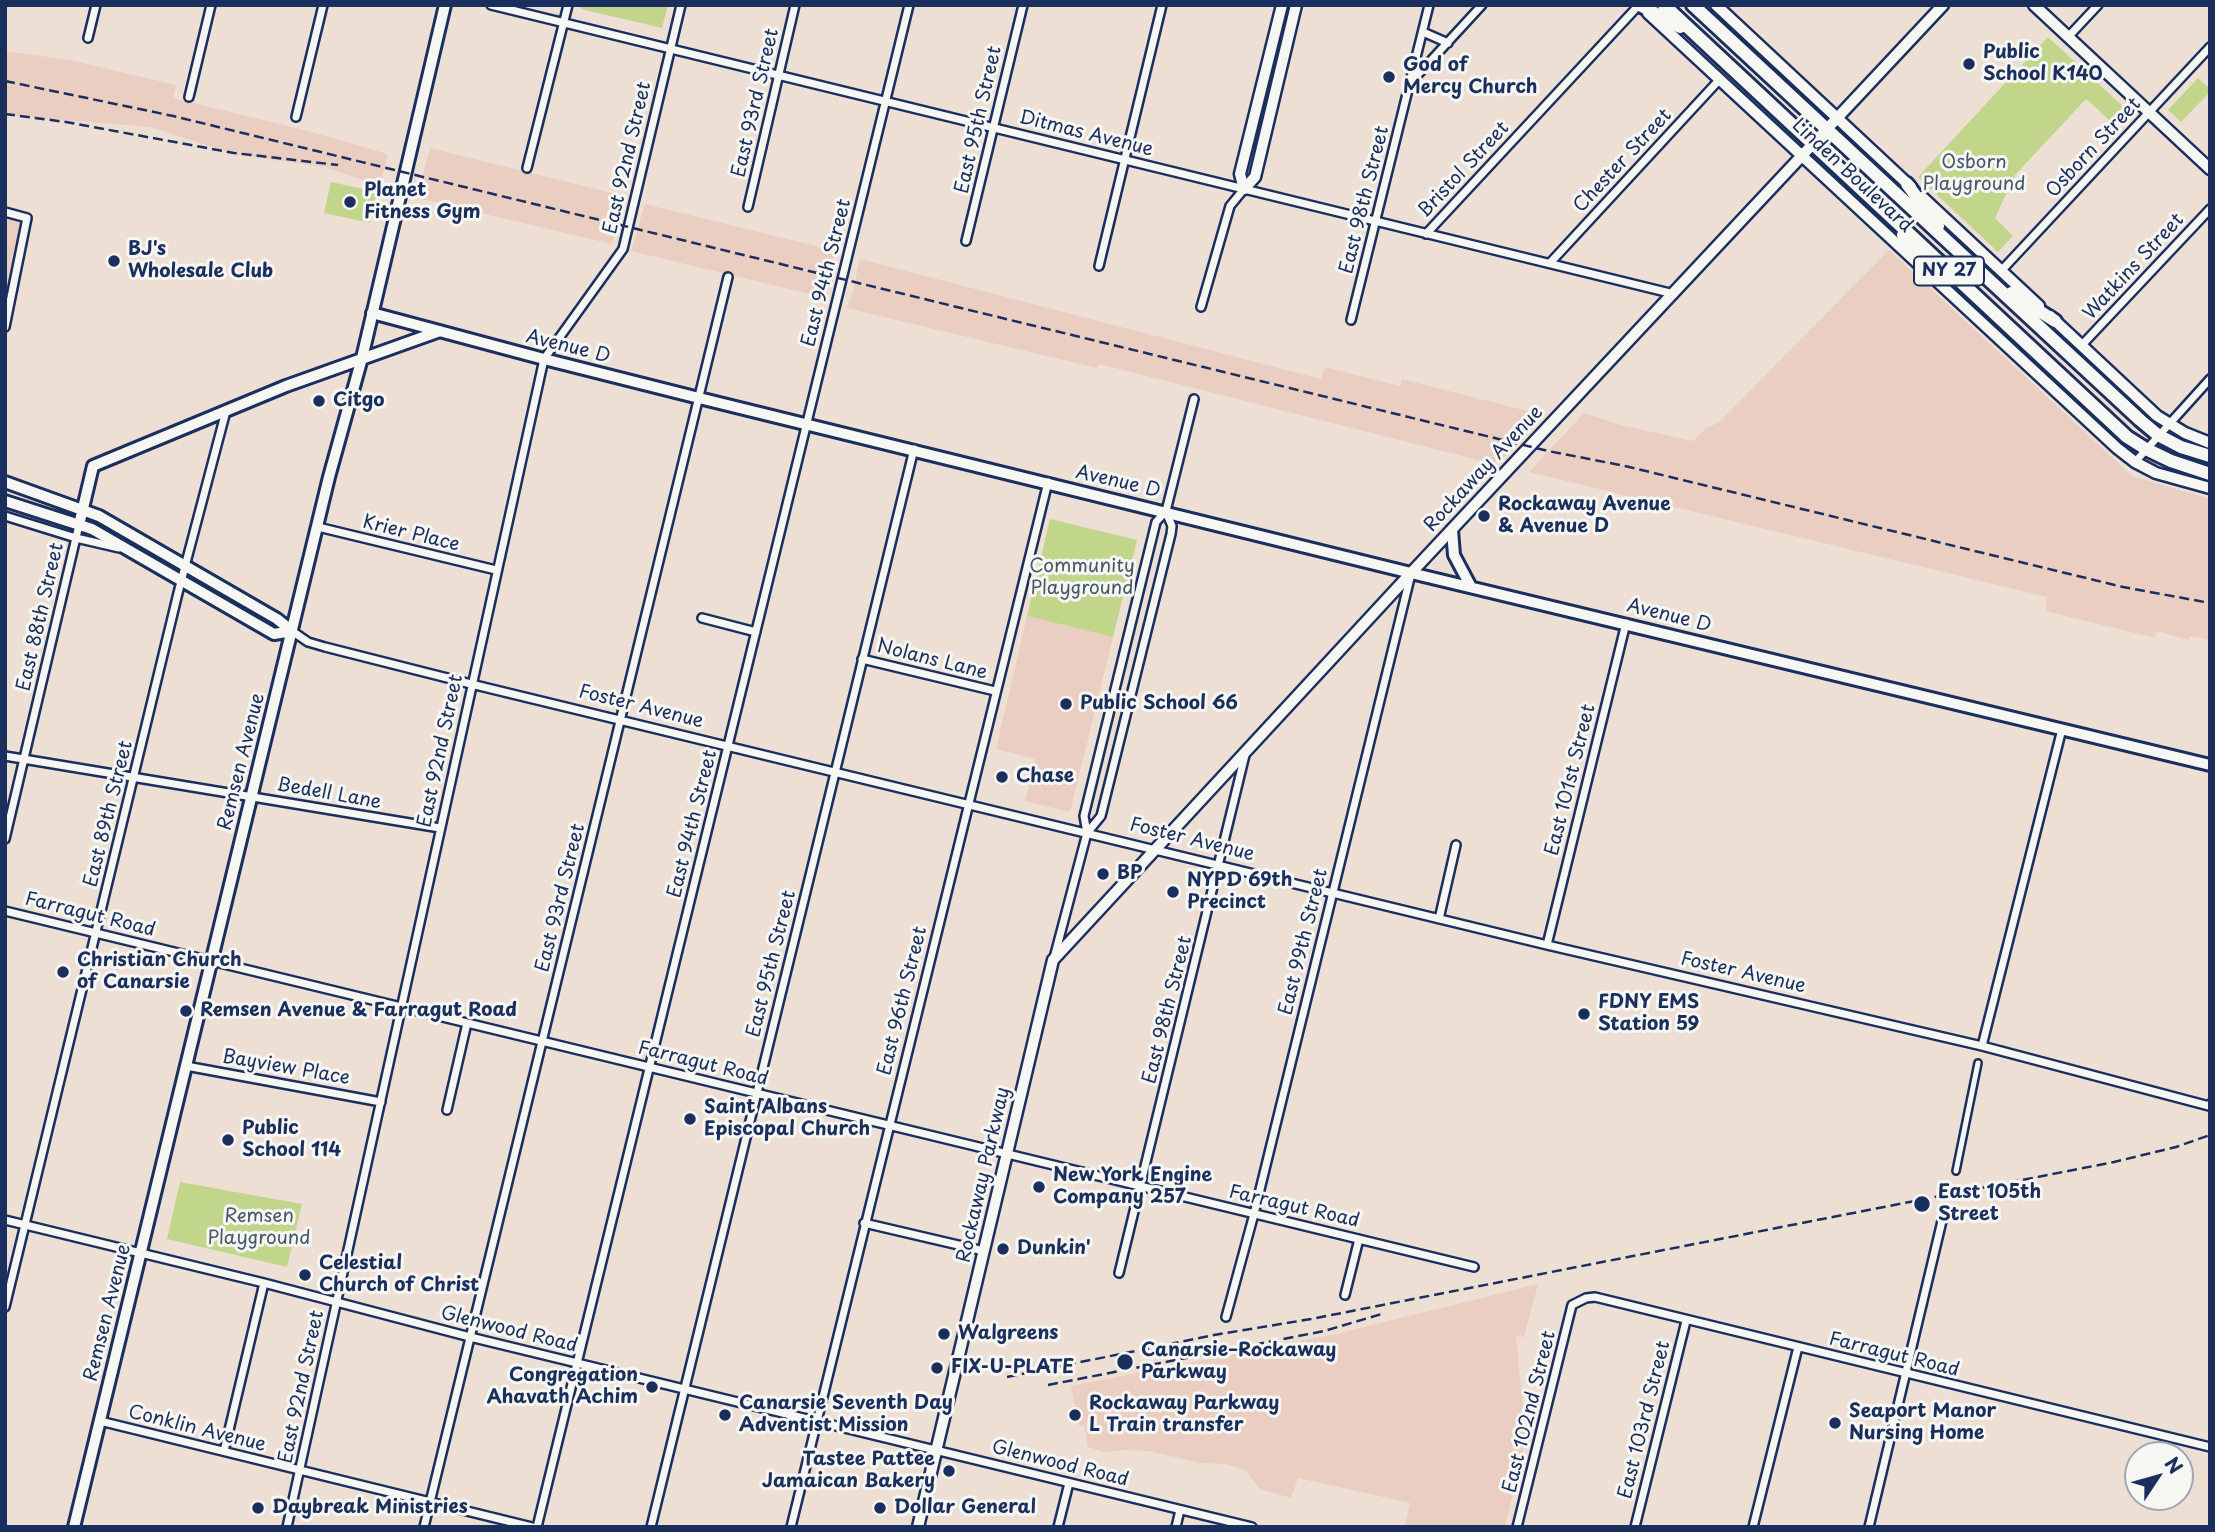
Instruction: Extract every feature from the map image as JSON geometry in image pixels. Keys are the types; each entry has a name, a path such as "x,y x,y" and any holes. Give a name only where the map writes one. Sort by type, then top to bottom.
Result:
{"highway":[{"path":"1640,5 1696,36"},
{"name":"Linden Boulevard","path":"1664,5 2127,436 2171,461 2210,474"},
{"name":"Linden Boulevard","path":"1693,5 2140,421 2158,435 2181,447 2210,456"},
{"path":"1703,5 1719,29"},
{"path":"1907,184 1954,249"},
{"path":"1888,215 1930,275"},
{"path":"1985,277 2055,321"}],"main road":[{"name":"Remsen Avenue","path":"74,1527 329,477 362,358 445,5"},
{"name":"Avenue D","path":"372,313 699,398 2210,765"},
{"path":"79,525 93,466 362,358 440,331"},
{"name":"Foster Avenue","path":"5,482 99,516 277,619 292,631"},
{"name":"Foster Avenue","path":"5,501 92,529 274,634 292,631"},
{"path":"1452,530 1454,555 1471,587"}],"street":[{"path":"88,38 96,5"},
{"path":"188,97 211,5"},
{"path":"296,117 323,5"},
{"name":"Ditmas Avenue","path":"491,5 1674,294"},
{"path":"527,168 568,5"},
{"name":"East 92nd Street","path":"287,1527 544,359 624,249 681,5"},
{"name":"East 93rd Street","path":"748,207 795,5"},
{"name":"East 94th Street","path":"537,1527 909,5"},
{"name":"East 95th Street","path":"966,242 1023,5"},
{"path":"1099,266 1162,5"},
{"path":"1244,189 1240,174 1282,5"},
{"path":"1201,307 1230,206 1255,177 1296,5"},
{"name":"East 98th Street","path":"1351,320 1429,5"},
{"path":"1411,82 1482,5"},
{"name":"Linden Boulevard","path":"1640,5 2107,439 2135,462 2156,473 2210,488"},
{"name":"Bristol Street","path":"1426,234 1640,5"},
{"name":"Linden Boulevard","path":"1716,5 2153,412 2168,424 2210,443"},
{"name":"Rockaway Avenue","path":"1053,960 1943,5"},
{"path":"2034,5 2210,169"},
{"path":"2068,37 2098,5"},
{"path":"1423,32 1448,43"},
{"name":"Osborn Street","path":"2001,271 2210,47"},
{"name":"Chester Street","path":"1550,263 1720,79"},
{"name":"Watkins Street","path":"2081,346 2210,209"},
{"path":"5,212 27,218 5,327"},
{"name":"East 93rd Street","path":"424,1527 728,277"},
{"path":"2135,462 2210,379"},
{"name":"Rockaway Parkway","path":"918,1527 1053,960 1087,833 1084,816 1100,749 1156,523 1166,511 1194,398"},
{"name":"East 89th Street","path":"5,1307 181,581 226,411"},
{"name":"East 95th Street","path":"651,1527 914,449"},
{"name":"East 96th Street","path":"791,1527 1048,482"},
{"name":"Rockaway Parkway","path":"1087,833 1101,817 1171,534 1172,526 1166,511"},
{"path":"5,516 76,538 128,550"},
{"name":"East 88th Street","path":"5,839 79,525"},
{"name":"Krier Place","path":"318,527 496,570"},
{"name":"East 99th Street","path":"1226,1317 1254,1214 1411,573"},
{"path":"702,618 756,632"},
{"name":"East 101st Street","path":"1548,945 1626,623"},
{"name":"Foster Avenue","path":"292,631 308,642 471,684 1438,919 1982,1046 2209,1105"},
{"name":"Nolans Lane","path":"862,659 995,691"},
{"path":"1982,1046 2062,729"},
{"name":"Bedell Lane","path":"5,755 440,828"},
{"name":"East 98th Street","path":"1119,1273 1245,755"},
{"path":"1438,919 1456,845"},
{"name":"Farragut Road","path":"5,911 1474,1267"},
{"path":"447,1110 467,1023"},
{"path":"1956,1171 1978,1063"},
{"name":"Bayview Place","path":"187,1066 381,1102"},
{"name":"Glenwood Road","path":"5,1220 141,1252 470,1337 1252,1527"},
{"path":"1869,1527 1942,1221"},
{"path":"864,1223 984,1251"},
{"path":"1345,1295 1359,1239"},
{"path":"224,1451 264,1283"},
{"name":"Farragut Road","path":"1572,1304 1595,1297 2210,1447"},
{"name":"East 102nd Street","path":"1517,1527 1572,1304"},
{"name":"East 103rd Street","path":"1635,1527 1686,1321"},
{"path":"1753,1527 1798,1347"},
{"name":"Conklin Avenue","path":"100,1421 531,1527"},
{"path":"1058,1527 1069,1483"},
{"path":"1176,1527 1180,1510"}],"shaded area":[{"path":"5,51 70,60 176,85 173,98 388,154 380,186 325,167 237,155 151,127 5,115"},
{"path":"430,148 612,193 623,199 612,244 417,198"},
{"path":"645,204 836,251 826,297 822,301 810,294 631,251"},
{"path":"5,212 27,218 5,328"},
{"path":"1889,250 2132,476 2210,499 2210,640 2190,636 2188,640 2157,631 2155,638 2045,611 2047,597 1529,472 1584,413 1621,425 1693,441 1706,428 1718,423"},
{"path":"860,259 1321,379 1325,367 1400,386 1402,379 1543,415 1501,461 1490,463 1099,364 1097,368 846,308 853,292"},
{"path":"1027,616 1113,637 1070,812 1025,801 1035,759 996,749"},
{"path":"1538,1284 1524,1337 1516,1336 1526,1439 1505,1527 1405,1527 1410,1503 1298,1478 1291,1498 1260,1489 1245,1470 1225,1464 1201,1463 1148,1451 1104,1452 1088,1447 1084,1425 1079,1426 1071,1386 1336,1334"}],"green space":[{"path":"581,5 668,5 662,28 581,9"},
{"name":"Osborn Playground","path":"2048,37 2128,111 2115,125 2086,99 2015,175 1995,218 2013,236 1998,252 1918,177"},
{"path":"2198,78 2210,92 2181,122 2168,110"},
{"name":"Planet Fitness Gym","path":"331,182 377,192 370,223 324,213"},
{"name":"Community Playground","path":"1050,519 1137,540 1113,637 1027,616"},
{"name":"Remsen Playground","path":"180,1182 302,1204 287,1267 167,1239"}],"railway":[{"path":"5,81 173,116 1548,451 1625,466 2123,587 2210,603"},
{"path":"5,114 66,122 234,153 338,165"},
{"path":"1007,1377 2114,1162 2176,1147 2210,1135"},
{"path":"1048,1385 1324,1331 1385,1313"}],"place":[{"name":"Public School K140","path":"1969,64"},
{"name":"God of Mercy Church","path":"1389,77"},
{"name":"Planet Fitness Gym","path":"350,202"},
{"name":"BJ's Wholesale Club","path":"114,261"},
{"name":"Citgo","path":"319,401"},
{"name":"Rockaway Avenue & Avenue D","path":"1484,516"},
{"name":"Public School 66","path":"1066,704"},
{"name":"Chase","path":"1002,777"},
{"name":"BP","path":"1103,874"},
{"name":"NYPD 69th Precinct","path":"1173,892"},
{"name":"Christian Church of Canarsie","path":"63,972"},
{"name":"Remsen Avenue & Farragut Road","path":"186,1011"},
{"name":"FDNY EMS Station 59","path":"1584,1014"},
{"name":"Saint Albans Episcopal Church","path":"690,1119"},
{"name":"Public School 114","path":"228,1140"},
{"name":"New York Engine Company 257","path":"1039,1187"},
{"name":"East 105th Street","path":"1922,1204"},
{"name":"Dunkin'","path":"1003,1249"},
{"name":"Celestial Church of Christ","path":"305,1275"},
{"name":"Walgreens","path":"944,1334"},
{"name":"Canarsie–Rockaway Parkway","path":"1125,1362"},
{"name":"FIX-U-PLATE","path":"937,1368"},
{"name":"Congregation Ahavath Achim","path":"652,1387"},
{"name":"Canarsie Seventh Day Adventist Mission","path":"725,1415"},
{"name":"Rockaway Parkway L Train transfer","path":"1075,1415"},
{"name":"Seaport Manor Nursing Home","path":"1835,1423"},
{"name":"Tastee Pattee Jamaican Bakery","path":"949,1471"},
{"name":"Daybreak Ministries","path":"258,1508"},
{"name":"Dollar General","path":"880,1508"}]}
